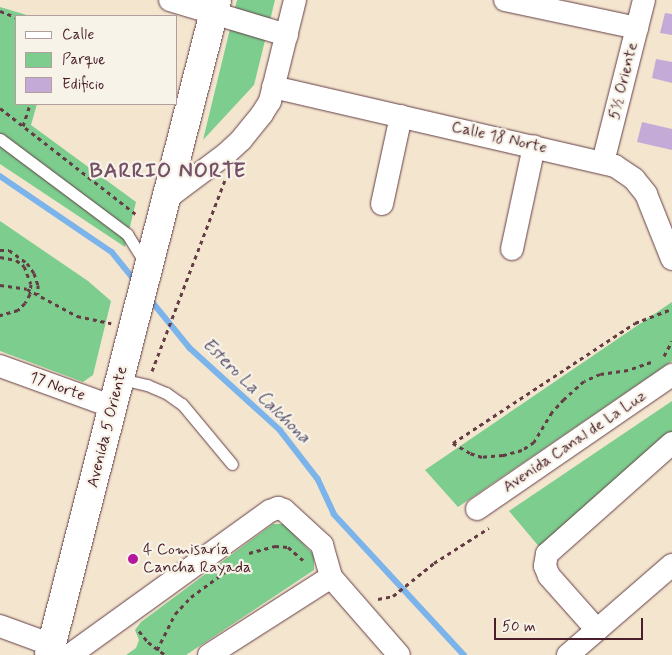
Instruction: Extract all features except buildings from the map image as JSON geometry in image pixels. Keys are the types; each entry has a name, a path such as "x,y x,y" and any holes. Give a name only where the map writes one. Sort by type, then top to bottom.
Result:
{"street":[{"path":"170,0 216,7 287,35"},
{"path":"166,199 241,140 262,114 270,101 295,0"},
{"path":"505,0 637,28"},
{"name":"5½ Oriente","path":"603,162 644,0"},
{"name":"Avenida 5 Oriente","path":"57,652 113,408 216,7"},
{"name":"Calle 18 Norte","path":"273,87 603,162 626,172 640,186 672,259"},
{"path":"382,204 401,116"},
{"path":"512,249 534,146"},
{"name":"17 Norte","path":"0,366 113,408"},
{"name":"Avenida Canal de La Luz","path":"478,508 668,366"},
{"path":"597,630 549,576 545,566 547,554 672,443"},
{"path":"0,626 57,652 126,614 270,511 278,508 284,510 322,545 327,580 399,655"},
{"path":"568,655 672,565"},
{"path":"209,655 327,580"}],"lane":[{"path":"0,139 127,234 148,268"},
{"path":"121,379 147,385 166,393 182,404 232,464"}],"path":[{"path":"0,11 15,17"},
{"path":"23,126 30,105"},
{"path":"0,108 138,214 131,240"},
{"path":"159,354 227,175"},
{"path":"0,250 9,250 27,263 34,272 38,285 38,294"},
{"path":"0,257 16,260 24,266 29,275 30,290 26,303 18,310 0,315"},
{"path":"0,285 30,290 91,321 133,329"},
{"path":"654,361 628,370 600,374 584,381 552,412 534,442 522,450 503,455 482,456 470,453 453,443 635,323 672,309"},
{"path":"668,366 672,341"},
{"path":"393,596 434,563 490,528 478,508"},
{"path":"246,554 263,548 288,547 327,580"},
{"path":"157,650 175,614 191,597 236,564"},
{"path":"126,614 148,642 165,655"}],"green space":[{"path":"237,0 275,0 254,85 203,140"},
{"path":"0,7 27,15 15,15 15,105 37,105 31,125 136,202 125,247 0,164"},
{"path":"0,221 88,281 111,301 93,375 83,382 0,351"},
{"path":"672,302 672,361 458,507 425,470"},
{"path":"672,401 672,435 541,549 509,511"},
{"path":"273,524 284,524 314,555 314,570 186,655 126,655 136,648 139,640 135,630 141,622"}],"waterway":[{"name":"Estero La Calchona","path":"0,176 112,252 136,282"},
{"name":"Estero La Calchona","path":"150,299 190,348 280,430 318,479 334,514 464,655"}],"place":[{"name":"4 Comisaría Cancha Rayada","path":"133,559"}],"district":[{"name":"BARRIO NORTE","path":"168,171"}]}
